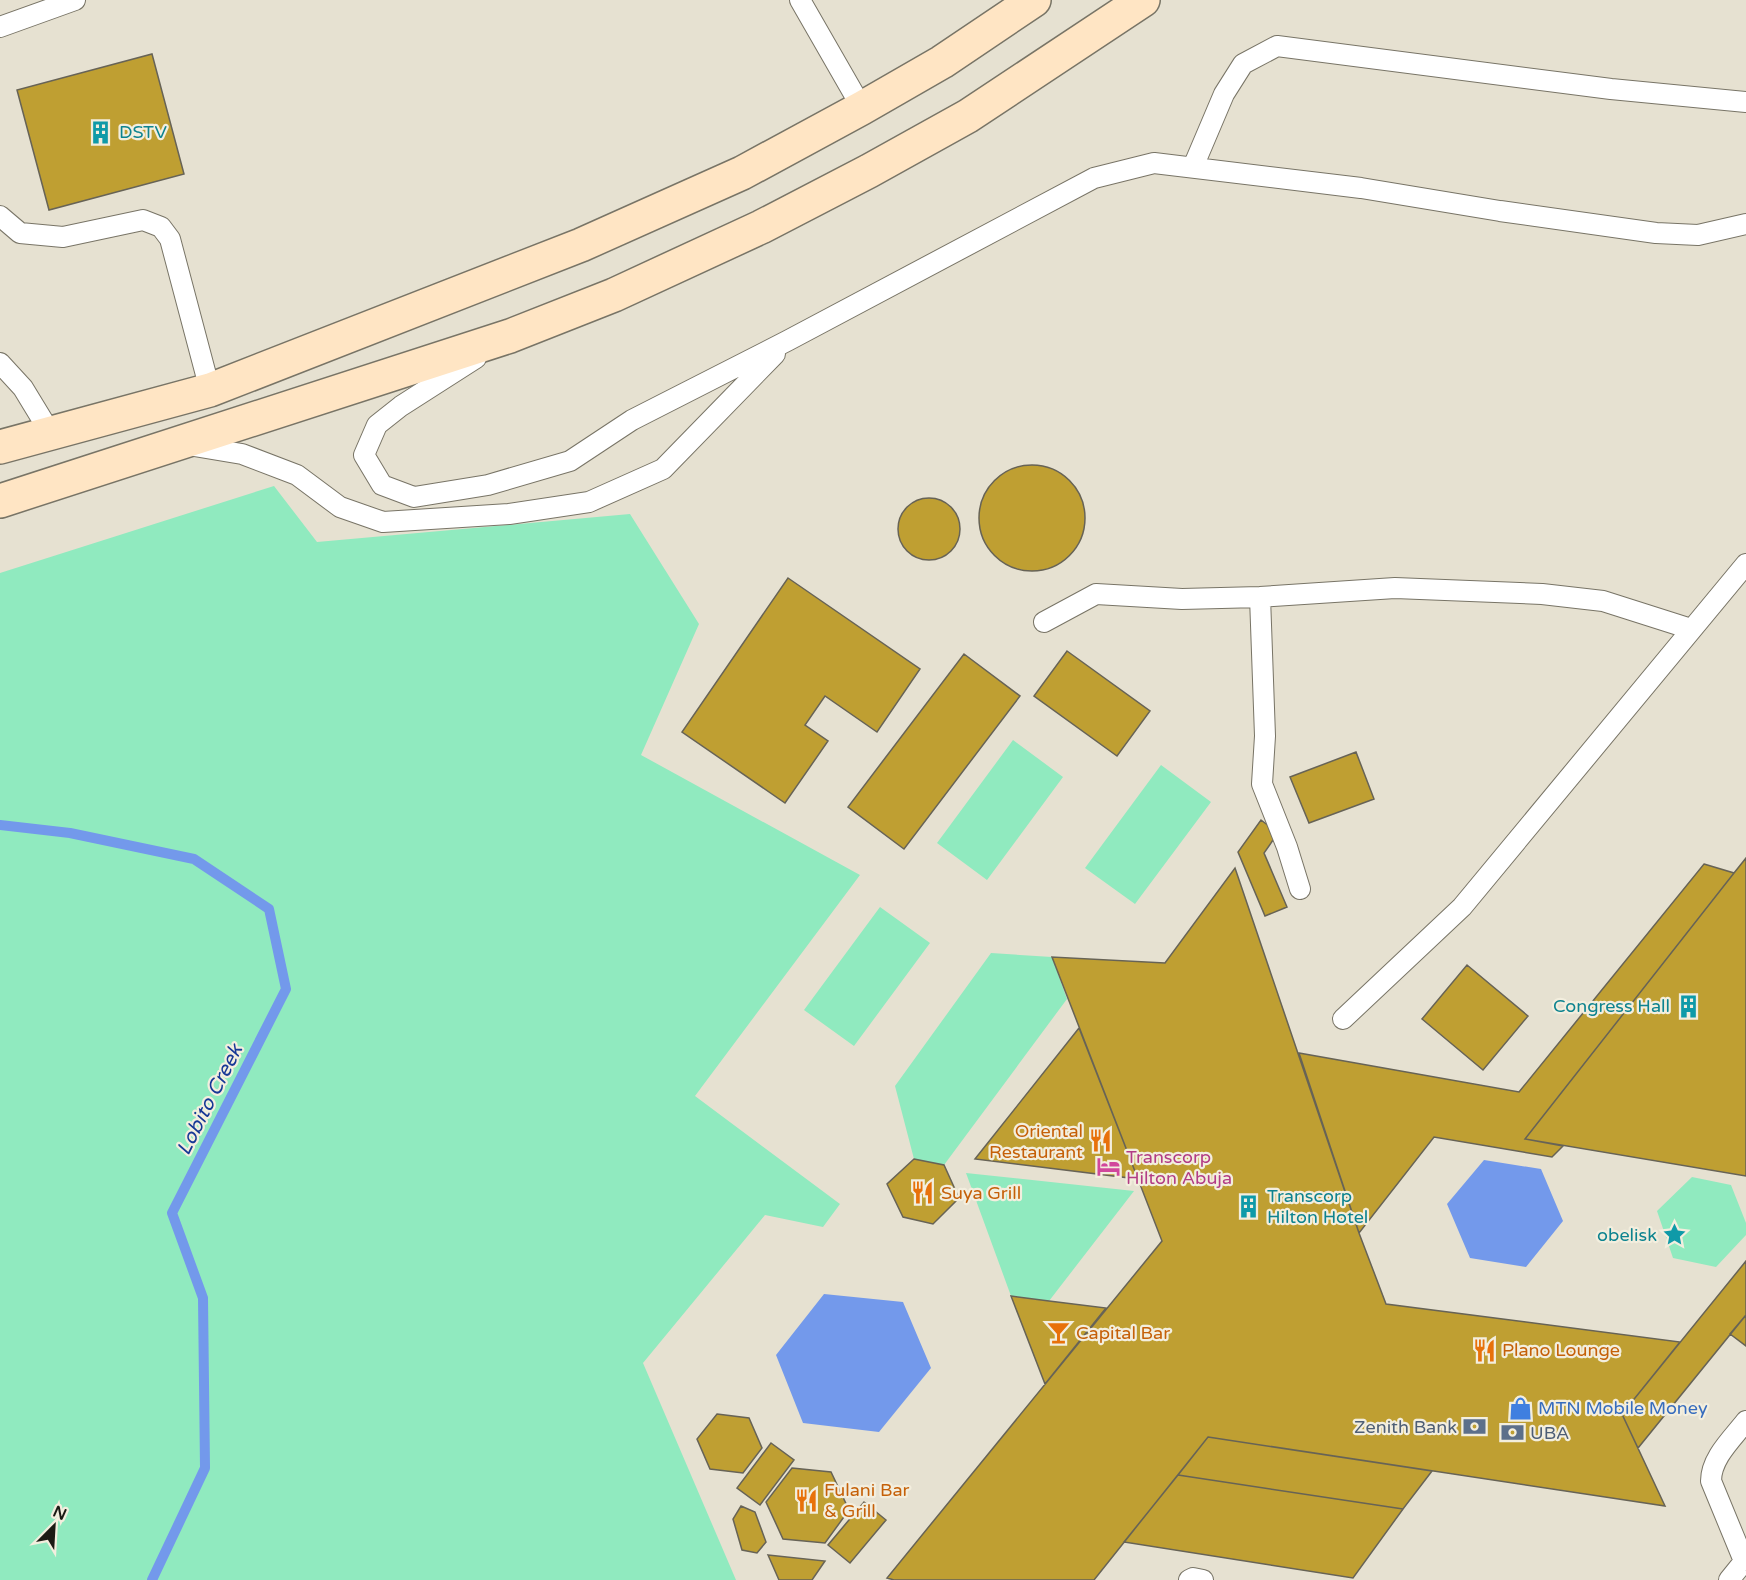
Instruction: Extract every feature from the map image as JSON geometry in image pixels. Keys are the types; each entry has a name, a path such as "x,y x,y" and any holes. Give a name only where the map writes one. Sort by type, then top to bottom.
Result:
{"main road":[{"path":"1,447 210,390 581,245 742,172 862,108 942,62 1035,0"},
{"path":"0,501 510,336 614,295 761,227 968,116 1143,0"}],"lane":[{"path":"0,27 75,0"},
{"path":"800,0 862,108"},
{"path":"1193,167 1224,94 1243,64 1277,46 1611,89 1746,102"},
{"path":"510,336 401,406 377,425 364,455 382,485 414,497 488,485 570,461 632,420 787,341 1094,178 1154,162 1361,188 1656,233 1698,235 1746,224"},
{"path":"0,216 20,232 63,237 143,220 161,227 170,239 210,390"},
{"path":"178,444 242,454 297,475 340,507 383,522 509,514 589,502 663,469 787,341"},
{"path":"0,363 23,388 51,435"},
{"path":"1343,1020 1462,907 1746,564"},
{"path":"1044,622 1096,594 1182,599 1260,597 1395,588 1542,594 1603,601 1691,629"},
{"path":"1260,597 1265,736 1263,784 1300,889"},
{"path":"1729,1580 1745,1560 1711,1481 1711,1470 1746,1421"},
{"path":"1189,1580 1193,1578 1203,1580"}],"green space":[{"path":"274,486 317,542 630,514 699,624 641,755 860,875 695,1096 840,1204 823,1227 765,1215 643,1363 736,1580 0,1580 0,573"},
{"path":"1013,740 1063,777 987,880 937,843"},
{"path":"1161,765 1211,802 1135,904 1085,868"},
{"path":"880,907 930,943 854,1046 804,1010"},
{"path":"991,953 1052,957 1067,999 944,1165 914,1159 895,1086"},
{"path":"966,1173 1134,1191 1049,1301 1011,1296"},
{"path":"1692,1177 1731,1185 1746,1223 1746,1235 1716,1267 1673,1258 1657,1211"}],"water":[{"path":"1484,1160 1541,1169 1563,1221 1526,1267 1470,1258 1447,1204"},
{"path":"824,1294 903,1302 931,1368 879,1432 803,1423 776,1355"}],"building":[{"name":"DSTV","path":"152,54 184,174 49,210 17,90"},
{"path":"1032,465 1052,469 1069,481 1081,498 1085,518 1081,538 1069,555 1052,567 1032,571 1012,567 995,555 983,538 979,518 983,498 995,481 1012,469"},
{"path":"923,498 935,498 951,507 958,517 960,529 958,541 951,551 935,560 923,560 912,555 903,546 898,535 898,523 903,512 912,503"},
{"path":"788,578 920,669 877,732 825,696 805,725 828,741 785,803 682,732"},
{"path":"1067,651 1150,711 1117,756 1034,696"},
{"path":"964,654 1020,696 904,849 848,807"},
{"path":"1356,752 1374,799 1309,823 1290,777"},
{"path":"1261,820 1278,833 1264,853 1287,907 1265,916 1238,852"},
{"name":"Congress Hall","path":"1746,858 1746,1176 1525,1139 1734,873"},
{"path":"1704,864 1734,873 1525,1139 1563,1146 1552,1157 1434,1137 1359,1233 1299,1053 1519,1092"},
{"name":"Transcorp Hilton Hotel","path":"1235,868 1359,1233 1386,1304 1680,1342 1622,1414 1665,1506 1208,1437 1094,1580 894,1580 887,1578 1162,1241 1052,957 1165,963"},
{"path":"1467,965 1528,1016 1483,1070 1422,1019"},
{"path":"1079,1028 1138,1179 975,1159"},
{"path":"914,1159 944,1165 959,1198 933,1224 903,1217 887,1184"},
{"path":"1746,1261 1746,1315 1638,1448 1622,1414"},
{"path":"1011,1296 1049,1301 1106,1308 1045,1384"},
{"path":"1746,1315 1746,1346 1730,1334"},
{"path":"717,1414 749,1418 762,1448 743,1473 710,1469 697,1439"},
{"path":"1208,1437 1432,1471 1403,1509 1178,1475"},
{"path":"771,1443 794,1460 760,1505 737,1488"},
{"path":"792,1468 831,1472 849,1510 825,1543 783,1539 766,1502"},
{"path":"1178,1475 1403,1509 1353,1578 1124,1542"},
{"path":"864,1502 886,1520 850,1563 828,1545"},
{"path":"741,1506 755,1512 766,1542 757,1553 742,1550 733,1519"},
{"path":"768,1555 825,1561 812,1580 779,1580"}],"waterway":[{"name":"Lobito Creek","path":"0,825 70,833 194,859 269,909 286,989 172,1213 203,1298 205,1468 152,1580"}],"place":[{"name":"DSTV","path":"101,132"},
{"name":"Congress Hall","path":"1688,1006"},
{"name":"Oriental Restaurant","path":"1101,1141"},
{"name":"Transcorp Hilton Abuja","path":"1108,1167"},
{"name":"Suya Grill","path":"923,1193"},
{"name":"Transcorp Hilton Hotel","path":"1249,1206"},
{"name":"obelisk","path":"1675,1235"},
{"name":"Capital Bar","path":"1058,1333"},
{"name":"Plano Lounge","path":"1484,1350"},
{"name":"MTN Mobile Money","path":"1520,1408"},
{"name":"Zenith Bank","path":"1475,1427"},
{"name":"UBA","path":"1512,1433"},
{"name":"Fulani Bar & Grill","path":"806,1500"}]}
